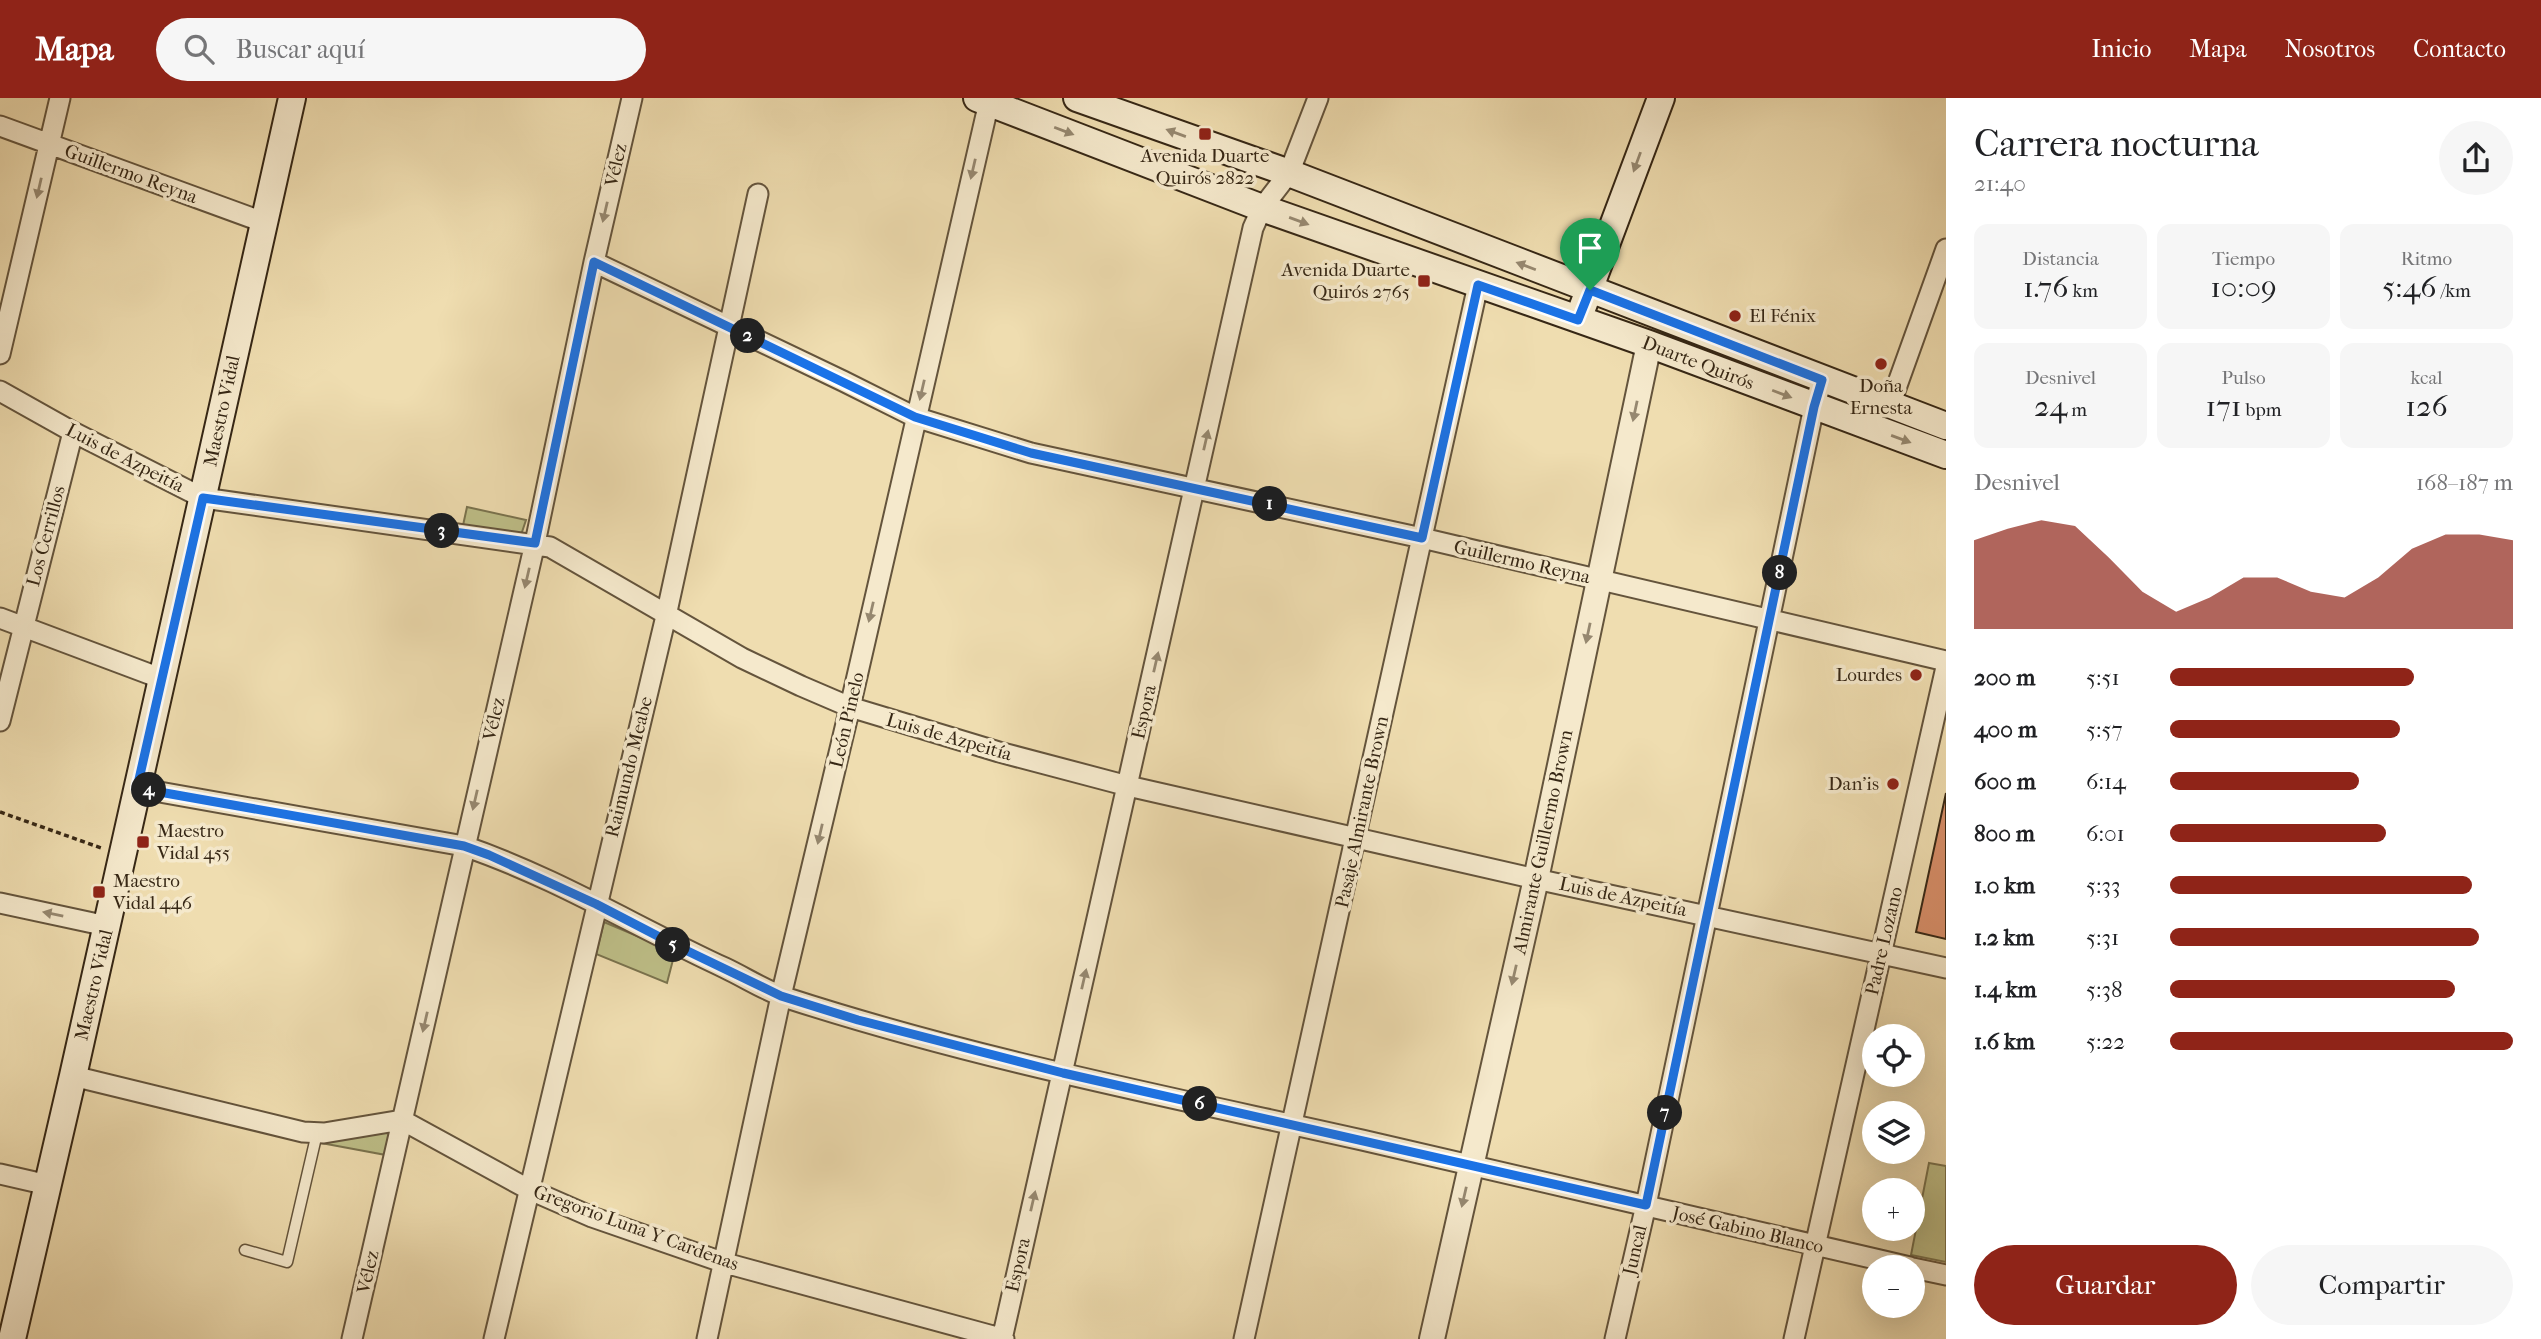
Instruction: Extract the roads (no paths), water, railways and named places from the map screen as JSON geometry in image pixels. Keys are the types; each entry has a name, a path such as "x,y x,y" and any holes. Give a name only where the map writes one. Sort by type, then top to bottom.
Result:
{"main road":[{"name":"Maestro Vidal","path":"12,1339 292,98"},
{"name":"Duarte Quirós","path":"1077,98 1289,173 1946,426"},
{"path":"1578,320 1661,98"},
{"name":"Duarte Quirós","path":"983,100 1262,208 1650,344 1946,455"}],"street":[{"path":"0,354 60,98"},
{"name":"Vélez","path":"352,1339 535,543 594,262 632,98"},
{"name":"Espora","path":"1002,1339 1253,228 1262,208 1289,173 1318,98"},
{"name":"León Pinelo","path":"707,1339 781,996 915,417 983,100"},
{"name":"Guillermo Reyna","path":"0,126 263,222"},
{"name":"Raimundo Meabe","path":"494,1339 666,615 758,194"},
{"path":"1890,405 1946,248"},
{"name":"Guillermo Reyna","path":"594,262 915,417 1031,453 1422,538 1946,661"},
{"name":"Pasaje Almirante Brown","path":"1244,1339 1478,285"},
{"name":"Almirante Guillermo Brown","path":"1432,1339 1536,879 1650,344"},
{"name":"Juncal","path":"1615,1339 1646,1205 1705,914 1771,620 1814,407 1822,380"},
{"name":"Luis de Azpeitía","path":"0,391 73,432 203,498 535,543 558,551 742,658 850,707 999,752 1128,786 1536,879 1946,968"},
{"name":"Los Cerrillos","path":"0,721 73,432"},
{"path":"0,618 160,678"},
{"name":"Padre Lozano","path":"1794,1339 1946,667"},
{"name":"José Gabino Blanco","path":"137,788 464,846 596,904 781,996 900,1032 1063,1073 1471,1164 1862,1256"},
{"path":"0,902 107,926"},
{"path":"73,1076 286,1129 317,1133 402,1120"},
{"name":"Gregorio Luna Y Cardenas","path":"402,1120 528,1189 592,1217 725,1263 1002,1339"},
{"path":"0,1174 48,1185"},
{"name":"José Gabino Blanco","path":"1925,1270 1946,1275"}],"lane":[{"path":"245,1250 287,1262 317,1133"}],"place":[{"name":"Avenida Duarte Quirós 2822","path":"1205,134"},
{"name":"Avenida Duarte Quirós 2765","path":"1424,281"},
{"name":"El Fénix","path":"1735,316"},
{"name":"Doña Ernesta","path":"1881,364"},
{"name":"Lourdes","path":"1916,675"},
{"name":"Dan'is","path":"1893,784"},
{"name":"Maestro Vidal 455","path":"143,842"},
{"name":"Maestro Vidal 446","path":"99,892"}]}
